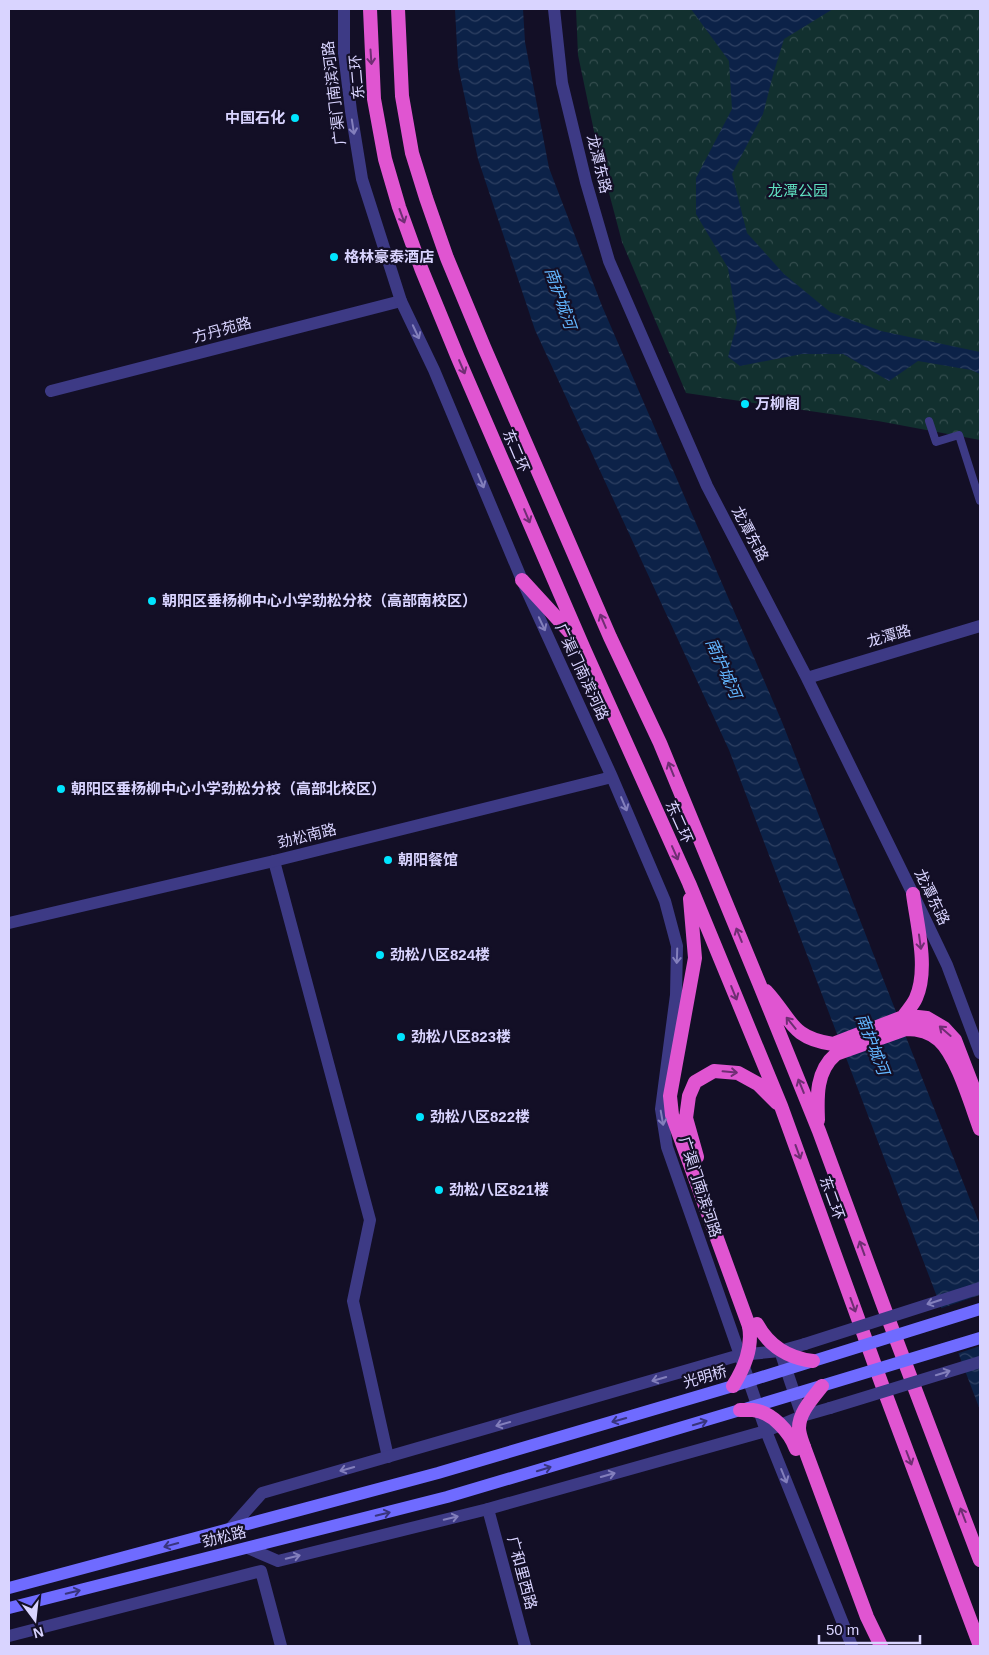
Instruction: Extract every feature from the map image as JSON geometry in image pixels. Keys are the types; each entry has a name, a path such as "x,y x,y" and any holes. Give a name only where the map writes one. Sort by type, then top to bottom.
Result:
{"highway":[{"name":"东二环","path":"370,9 374,99 384,160 421,268 584,648 689,883 781,1106 877,1373 980,1646"},
{"name":"东二环","path":"398,9 402,96 412,153 447,258 606,628 660,743 759,983 819,1131 980,1560"},
{"path":"522,580 584,648"},
{"path":"689,883 695,958 670,1096 672,1115 753,1325 772,1344 798,1359 813,1361"},
{"path":"904,1023 916,999 921,983 921,949 913,894"},
{"path":"759,983 800,1033 835,1049"},
{"path":"819,1131 818,1085 822,1072 835,1049 918,1016 927,1018 944,1028 955,1040 980,1105"},
{"path":"904,1023 927,1032 940,1040 950,1055 980,1129"},
{"path":"733,1386 740,1375 746,1359 753,1325 692,1143 686,1118 688,1096 695,1082 714,1071 738,1073 758,1084 781,1106"},
{"path":"822,1386 808,1404 800,1421 800,1448 870,1646"},
{"path":"740,1410 754,1410 771,1417 800,1448 867,1617 881,1646"},
{"path":"968,1646 971,1623"}],"main road":[{"name":"光明桥","path":"438,1473 733,1386 980,1309"},
{"path":"740,1410 980,1338"},
{"name":"劲松路","path":"9,1608 447,1498 740,1410"},
{"name":"劲松路","path":"9,1588 438,1473"}],"street":[{"name":"广渠门南滨河路","path":"344,9 344,53 362,179 401,301 453,415 522,580 612,777 665,901 677,946 676,995 661,1109 667,1147 766,1431"},
{"name":"龙潭东路","path":"554,9 562,83 586,182 610,261 707,486 806,678 913,894 947,965 980,1053"},
{"name":"方丹苑路","path":"51,392 401,301"},
{"name":"龙潭路","path":"806,678 980,626"},
{"name":"劲松南路","path":"9,923 274,861 612,777"},
{"path":"274,861 370,1220 352,1301 388,1457"},
{"path":"229,1530 262,1493 740,1355 780,1350 804,1344 980,1288"},
{"path":"780,1350 802,1416"},
{"path":"248,1548 278,1561 488,1509 766,1431 802,1416 980,1362"},
{"path":"766,1431 852,1646"},
{"name":"广和里西路","path":"488,1509 525,1646"},
{"path":"9,1636 261,1571 281,1646"}],"lane":[{"path":"929,420 936,442 959,435 980,501"}],"green space":[{"name":"龙潭公园","path":"576,9 980,9 980,440 878,421 686,393 622,242 599,155 578,55"}],"water":[{"name":"南护城河","path":"455,9 523,9 525,42 549,168 602,306 782,722 980,1225 980,1410 729,750 535,330 478,159 458,66"},
{"path":"691,9 833,9 784,39 763,114 732,174 747,233 784,274 830,312 881,331 980,352 980,374 971,370 918,361 889,381 843,354 802,354 740,366 728,357 737,323 728,268 696,214 696,178 732,109 729,61"}],"pier":[{"path":"980,1295 980,1346 956,1354 939,1309"}],"place":[{"name":"中国石化","path":"295,118"},
{"name":"格林豪泰酒店","path":"334,257"},
{"name":"万柳阁","path":"745,404"},
{"name":"朝阳区垂杨柳中心小学劲松分校（高部南校区）","path":"152,601"},
{"name":"朝阳区垂杨柳中心小学劲松分校（高部北校区）","path":"61,789"},
{"name":"朝阳餐馆","path":"388,860"},
{"name":"劲松八区824楼","path":"380,955"},
{"name":"劲松八区823楼","path":"401,1037"},
{"name":"劲松八区822楼","path":"420,1117"},
{"name":"劲松八区821楼","path":"439,1190"}]}
